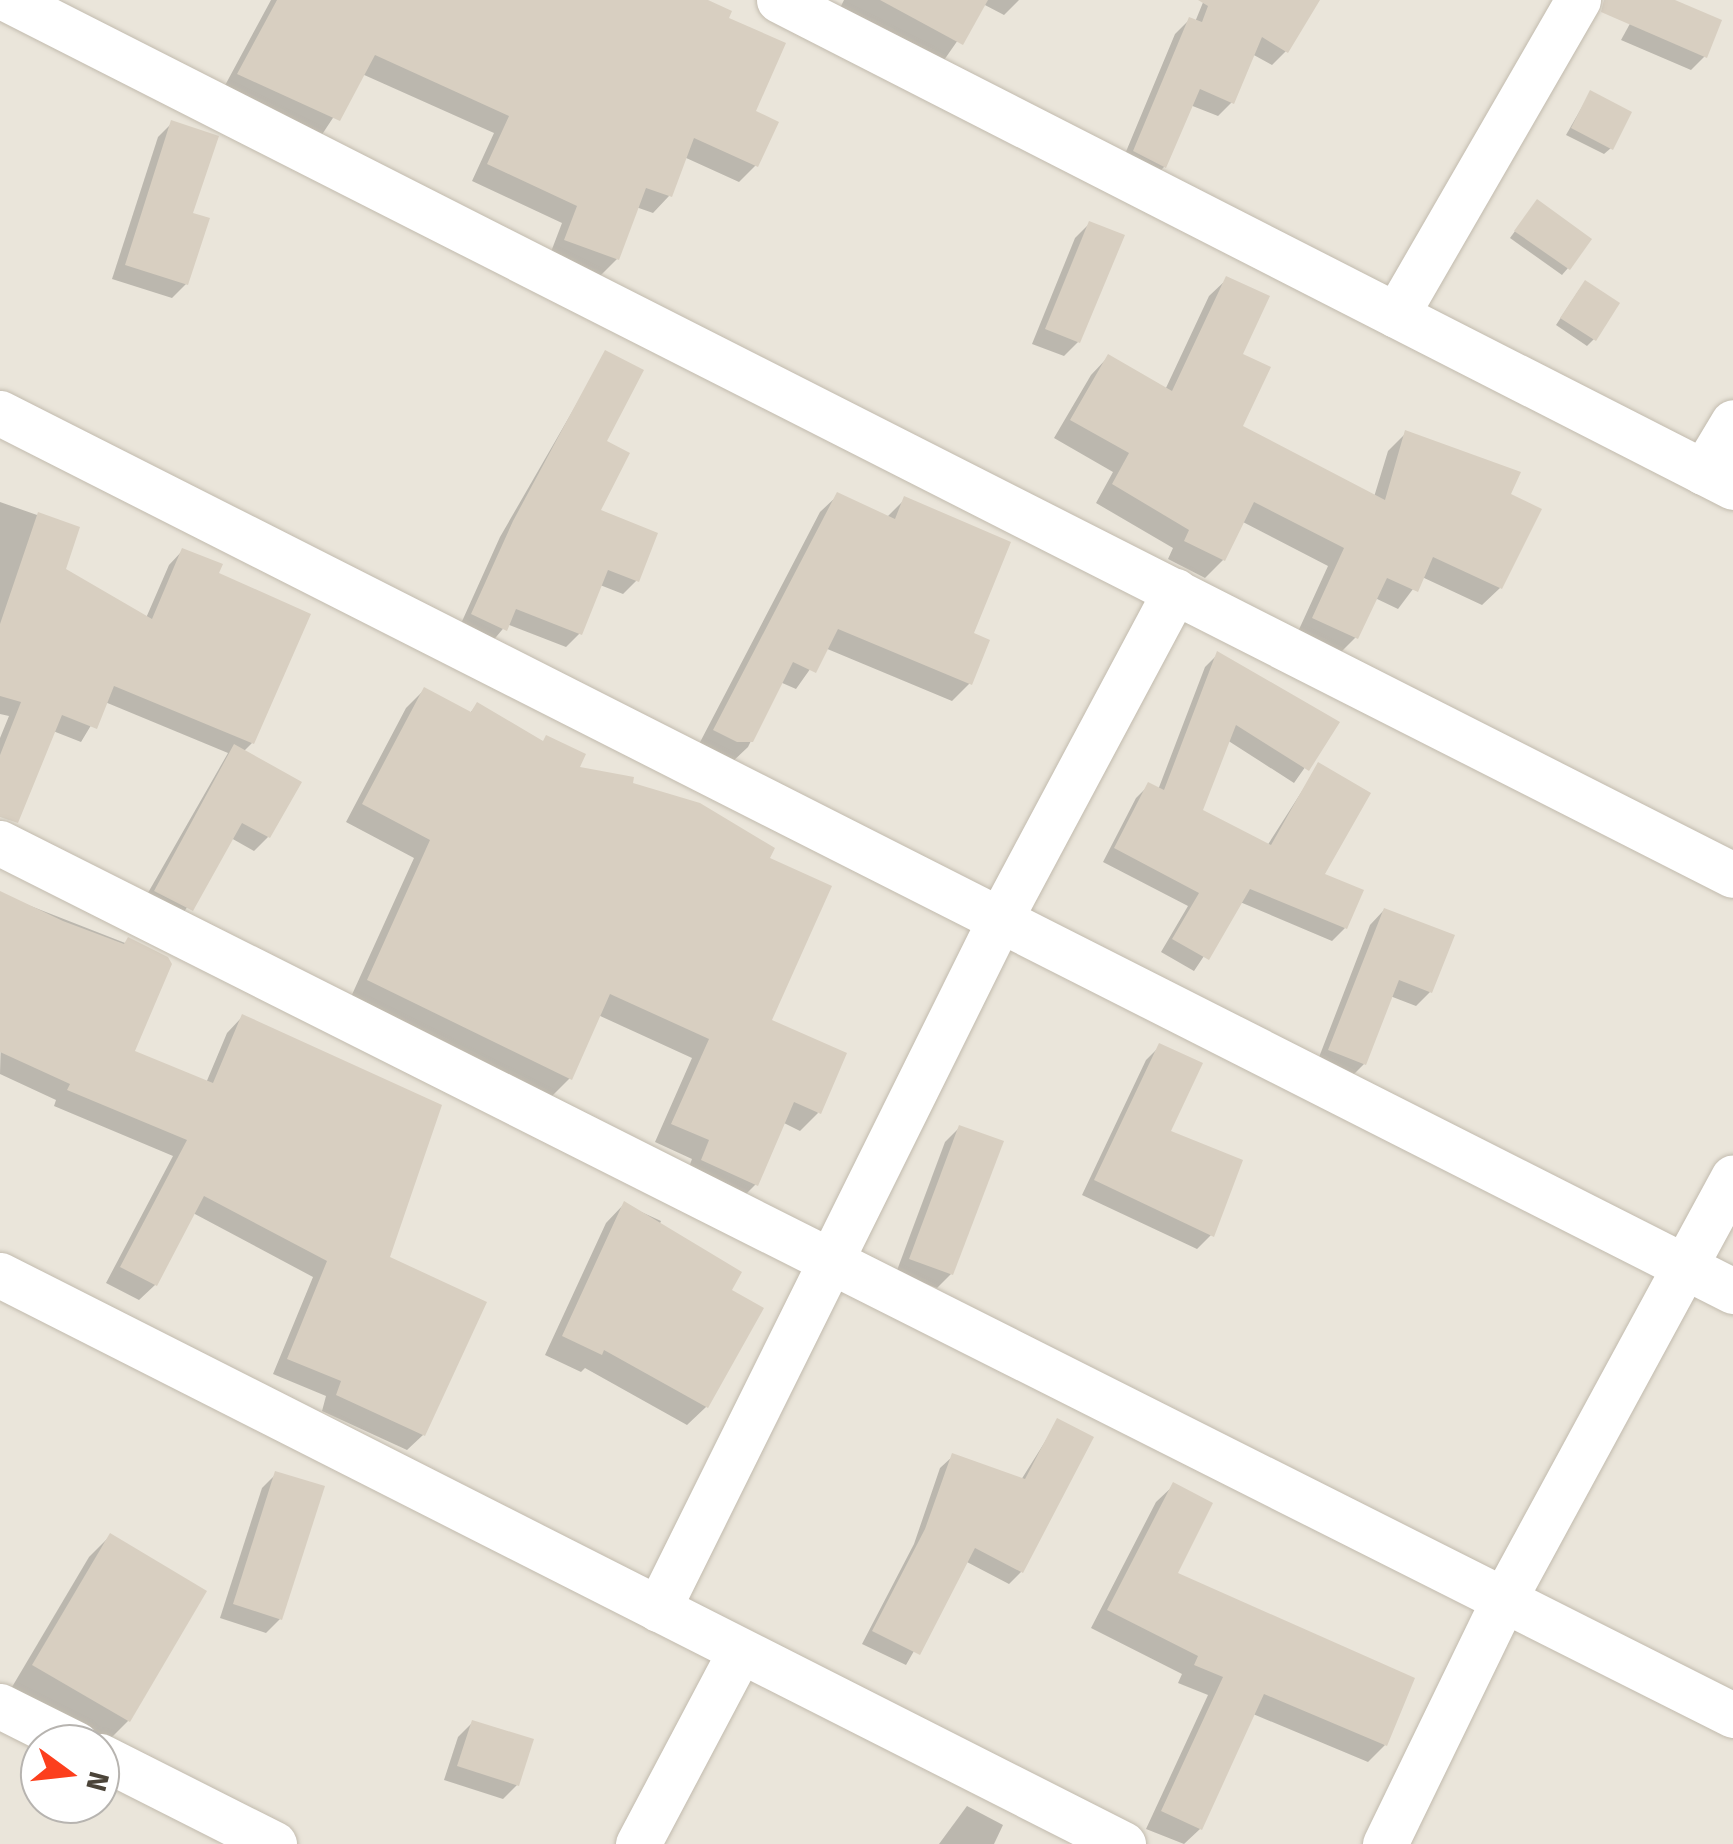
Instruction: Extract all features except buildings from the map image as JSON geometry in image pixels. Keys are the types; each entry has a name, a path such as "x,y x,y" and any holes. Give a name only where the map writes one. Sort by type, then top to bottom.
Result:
{"street":[{"path":"9,0 1733,875"},
{"path":"778,0 1718,480 1733,422"},
{"path":"1396,315 1577,0"},
{"path":"0,413 1733,1290"},
{"path":"658,1609 834,1262 1000,919 1175,592"},
{"path":"0,843 1733,1715"},
{"path":"1386,1844 1503,1601 1733,1177"},
{"path":"0,1275 1123,1844"},
{"path":"638,1844 740,1651"},
{"path":"0,1706 36,1724"},
{"path":"120,1766 274,1844"}],"shaded area":[{"path":"0,0 1733,0 1733,1844 0,1844"}]}
